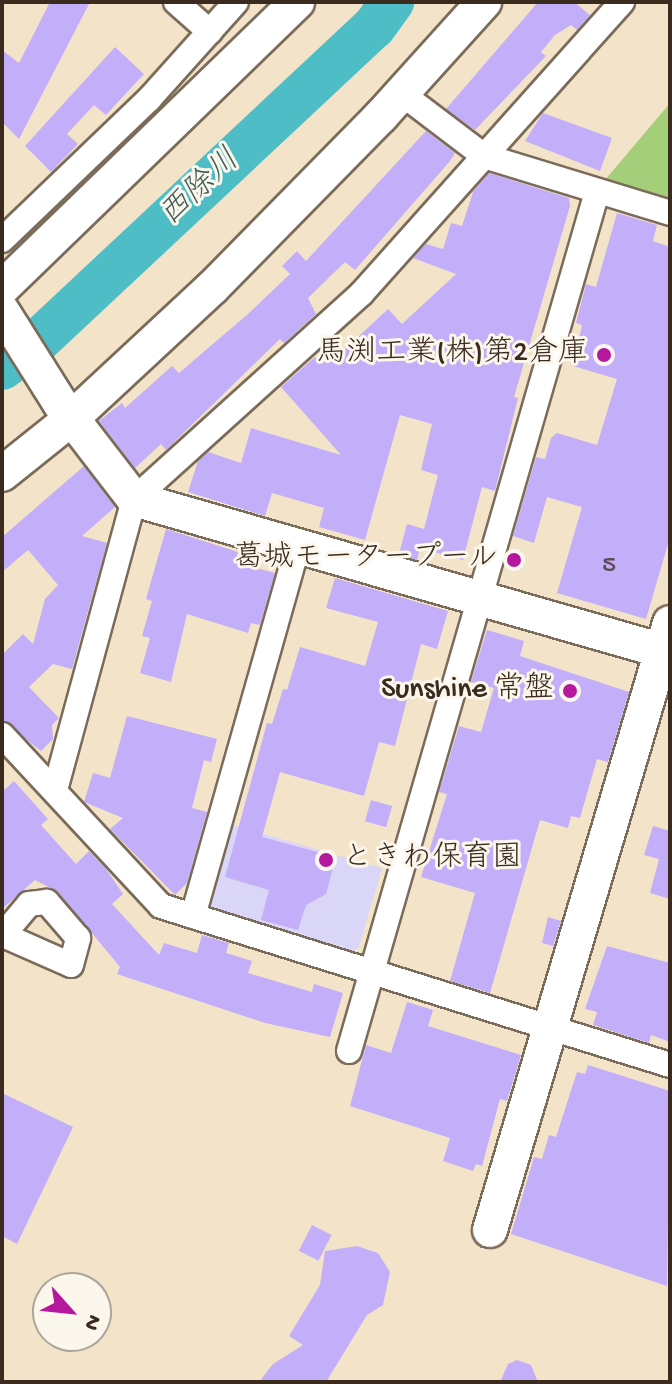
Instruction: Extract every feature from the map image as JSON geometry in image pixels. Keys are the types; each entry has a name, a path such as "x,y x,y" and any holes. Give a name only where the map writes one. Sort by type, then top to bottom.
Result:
{"street":[{"path":"176,2 210,32"},
{"path":"3,239 210,32 236,2"},
{"path":"297,2 3,304 66,410 134,499 480,597 667,642 490,1230"},
{"path":"2,474 66,410 213,287 401,93 484,2"},
{"path":"55,790 134,499 361,294 622,2"},
{"path":"3,239 46,213 155,120 224,76"},
{"path":"401,93 484,156 670,213"},
{"path":"349,1051 597,192"},
{"path":"193,916 298,546"},
{"path":"2,735 161,906 670,1065"}],"shaded area":[{"path":"229,824 382,868 359,947 347,956 203,914"}],"green space":[{"path":"670,103 670,199 605,180"}],"building":[{"path":"50,2 90,2 19,139 2,122 2,50 19,63"},
{"path":"538,2 574,2 590,15 577,30 571,25 555,35 541,52 546,56 475,130 446,109"},
{"path":"115,47 144,74 106,115 94,105 67,134 78,144 51,172 25,146"},
{"path":"543,113 612,138 600,171 525,141"},
{"path":"426,131 455,153 450,161 355,270 345,262 308,298 316,314 284,343 280,339 166,450 161,444 135,468 99,421 122,403 125,408 172,366 179,373 248,314 290,274 282,266 297,251 306,261"},
{"path":"489,173 569,198 570,206 514,397 518,398 495,491 482,487 463,560 420,548 417,560 399,554 407,524 424,529 438,475 421,470 432,424 400,415 365,540 319,527 324,508 272,493 265,516 188,492 198,461 208,452 241,463 251,428 341,455 281,387 315,357 321,364 342,352 388,309 402,324 456,274 413,258 426,244 443,249 451,223 462,226 473,192"},
{"path":"617,213 657,225 653,241 670,247 670,537 646,619 557,593 582,507 547,497 534,543 513,536 536,457 545,459 551,438 557,433 597,445 617,379 573,366 582,325 576,323 586,284 596,287"},
{"path":"84,466 115,507 82,536 107,543 72,669 53,664 29,687 59,718 52,725 53,739 41,751 2,720 2,655 23,634 33,644 45,599 58,585 28,550 2,572 2,537"},
{"path":"166,529 238,552 235,562 275,573 260,625 251,623 248,633 187,614 171,682 140,673 150,638 142,636 152,601 146,599"},
{"path":"335,578 448,611 437,649 421,644 395,746 379,742 364,796 280,772 262,837 336,857 326,894 306,905 298,930 261,920 269,890 225,877 267,723 272,724 283,689 287,690 300,647 365,666 378,622 326,608"},
{"path":"487,630 524,641 520,656 629,692 608,762 597,759 580,818 571,816 568,828 540,820 490,993 450,981 475,893 421,877 447,794 439,792 459,726 481,732 494,688 471,682"},
{"path":"127,716 217,739 211,762 204,760 192,808 207,812 187,883 175,895 110,829 123,818 84,802 93,773 110,778"},
{"path":"14,781 48,819 41,825 76,864 89,851 106,869 123,894 112,904 159,955 164,943 197,953 202,935 229,943 226,953 252,961 248,973 312,992 314,984 343,993 330,1037 265,1023 117,974 120,967 58,892 35,880 2,909 2,792"},
{"path":"371,800 392,806 386,827 365,821"},
{"path":"653,826 670,831 670,899 650,893 659,859 644,855"},
{"path":"548,917 561,921 553,946 542,943"},
{"path":"607,946 670,963 670,1042 651,1035 649,1043 593,1025 597,1012 585,1009"},
{"path":"407,1002 433,1010 428,1026 521,1055 507,1101 500,1099 482,1166 476,1164 473,1171 443,1161 450,1138 350,1106 366,1045 391,1053"},
{"path":"588,1065 670,1091 667,1286 511,1234 534,1157 542,1159 549,1135 556,1137 577,1072 585,1074"},
{"path":"2,1093 73,1127 17,1244 2,1236"},
{"path":"312,1225 332,1235 318,1261 299,1251"},
{"path":"357,1246 378,1253 390,1272 383,1305 367,1315 326,1382 259,1382 273,1364 303,1345 289,1336 320,1285 325,1251"},
{"path":"517,1360 531,1365 538,1382 500,1382 508,1364"}],"waterway":[{"name":"西除川","path":"2,368 37,342 374,27 392,2"}],"place":[{"name":"馬渕工業(株)第2倉庫","path":"604,355"},
{"name":"葛城モータープール","path":"514,560"},
{"name":"Sunshine 常盤","path":"570,691"},
{"name":"ときわ保育園","path":"326,860"}]}
